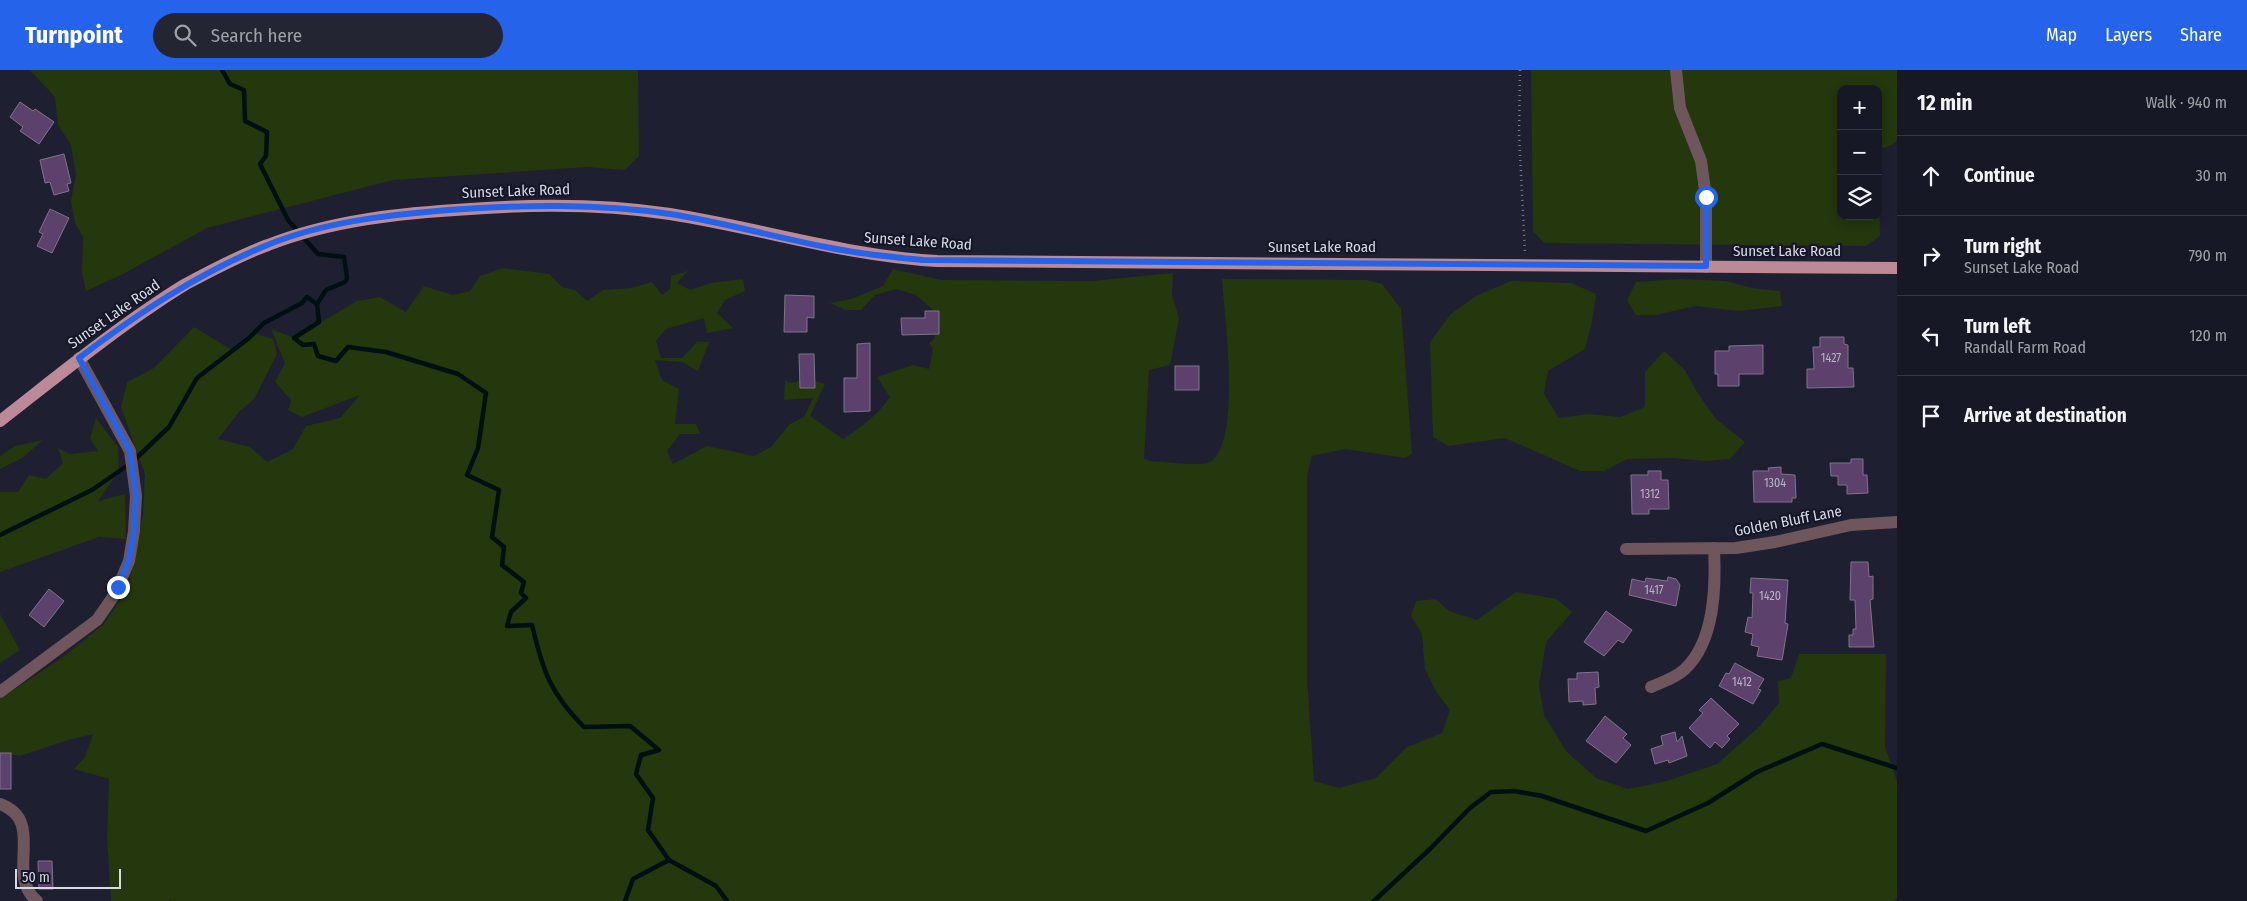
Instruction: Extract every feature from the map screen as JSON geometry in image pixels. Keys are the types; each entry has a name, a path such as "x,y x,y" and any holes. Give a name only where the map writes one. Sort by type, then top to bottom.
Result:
{"main road":[{"name":"Sunset Lake Road","path":"0,421 79,358 163,299 228,262 268,245 318,229 370,218 418,212 501,207 580,206 636,209 829,248 923,260 1897,268"}],"street":[{"path":"1676,70 1680,108 1701,160 1706,197 1706,266"},
{"path":"0,692 97,620 115,594 129,560 134,531 136,496 130,451 79,358"},
{"name":"Golden Bluff Lane","path":"1626,549 1754,546 1851,525 1897,522"},
{"path":"1650,686 1676,676 1685,669 1699,648 1709,624 1714,596 1714,548"},
{"path":"0,804 14,811 22,823 26,886 37,901"}],"path":[{"path":"1520,70 1519,134 1526,265"}],"green space":[{"path":"30,70 638,70 639,156 625,170 587,167 393,180 207,228 123,274 86,291 82,273 83,237 75,223 71,201 76,174 71,145 58,125 55,97"},
{"path":"1531,70 1897,70 1897,140 1892,145 1882,149 1882,85 1837,85 1837,220 1880,220 1880,236 1866,246 1544,243 1533,231"},
{"path":"503,268 549,274 562,287 575,290 587,301 603,290 631,288 652,282 662,295 670,289 671,276 688,271 677,283 690,290 711,283 743,279 745,291 725,300 717,313 733,328 707,333 704,318 666,329 656,341 661,358 682,358 697,342 709,342 698,371 682,362 655,360 662,380 679,389 675,424 696,424 700,434 680,434 667,451 673,464 707,446 754,456 771,447 790,424 804,417 813,398 784,400 785,381 792,383 806,378 825,384 810,416 843,439 875,415 890,397 877,377 913,365 929,369 933,349 929,343 935,338 934,311 916,295 896,289 875,295 861,310 845,310 830,303 851,299 883,286 893,269 941,280 1092,281 1173,273 1172,295 1179,318 1170,365 1149,370 1144,459 1189,464 1208,463 1219,452 1225,433 1229,378 1222,279 1366,280 1382,284 1401,309 1412,454 1405,458 1345,449 1312,456 1307,475 1307,678 1314,781 1339,788 1376,778 1407,747 1442,733 1450,710 1437,693 1425,669 1422,634 1411,616 1416,601 1436,599 1449,611 1477,620 1516,592 1557,599 1572,612 1546,642 1539,685 1544,715 1566,751 1596,778 1628,789 1667,781 1717,764 1759,727 1779,703 1778,681 1791,678 1799,654 1886,654 1885,747 1897,781 1897,897 1894,901 172,901 171,899 168,901 111,901 107,838 109,779 74,769 85,757 93,734 20,756 0,753 0,699 63,657 103,625 128,589 143,516 145,475 121,407 127,382 154,368 194,327 232,350 253,333 273,339 277,354 254,399 239,412 218,439 250,447 267,462 293,449 306,426 340,418 360,395 302,417 288,410 291,400 275,382 285,363 271,329 294,338 357,301 380,297 406,312 424,286 453,295 470,291 480,276"},
{"path":"1681,279 1726,281 1751,288 1780,291 1782,306 1739,311 1695,306 1656,315 1636,315 1627,300 1636,282"},
{"path":"1511,281 1571,283 1596,294 1585,349 1548,371 1544,394 1559,418 1588,414 1620,417 1645,407 1645,372 1664,351 1685,370 1697,392 1716,419 1745,442 1730,459 1706,461 1673,458 1627,459 1604,471 1580,471 1505,438 1448,446 1433,437 1430,342 1451,314 1476,296"},
{"path":"96,418 118,447 119,471 98,501 125,494 126,539 99,537 0,572 0,492 18,492 29,475 46,479 63,463 58,448 70,454 98,451 90,438"},
{"path":"43,440 22,458 0,469 0,456 15,446"},
{"path":"0,614 20,650 0,663"}],"building":[{"path":"20,102 33,111 35,109 54,122 39,144 20,131 23,127 10,117"},
{"path":"64,154 71,183 67,184 69,191 54,195 50,182 45,183 40,160"},
{"path":"50,209 69,218 52,253 37,246 43,234 39,232"},
{"path":"785,295 814,296 814,318 807,317 807,332 784,332"},
{"path":"925,311 939,311 939,334 902,335 901,318 925,318"},
{"path":"1820,337 1844,337 1844,344 1848,345 1848,368 1853,368 1854,387 1807,388 1807,369 1814,369 1813,347 1820,347"},
{"path":"870,343 870,411 844,412 844,378 857,378 857,344"},
{"path":"1763,345 1763,374 1739,374 1739,386 1718,386 1718,374 1715,374 1715,351 1729,351 1729,346"},
{"path":"799,354 814,354 815,388 800,388"},
{"path":"1175,366 1199,366 1199,390 1175,390"},
{"path":"1851,459 1863,459 1863,475 1867,475 1868,493 1847,494 1847,485 1838,485 1838,476 1831,476 1830,463 1851,463"},
{"path":"1781,467 1781,474 1795,475 1796,498 1792,498 1792,502 1754,502 1753,471 1769,471 1768,468"},
{"path":"1648,471 1661,471 1661,480 1668,480 1669,509 1649,509 1649,514 1632,514 1631,475 1648,475"},
{"path":"1851,562 1868,562 1869,577 1873,576 1873,599 1870,600 1874,647 1849,647 1849,635 1853,635 1853,629 1856,629 1855,600 1850,600"},
{"path":"1668,577 1676,579 1680,585 1676,606 1629,595 1632,579 1645,582 1646,578 1667,581"},
{"path":"1751,578 1788,580 1785,623 1788,624 1782,660 1757,656 1759,647 1751,645 1753,634 1745,632 1748,617 1752,618 1753,593 1750,593"},
{"path":"49,589 64,601 44,627 29,615"},
{"path":"1606,611 1632,630 1623,643 1618,640 1604,656 1584,642"},
{"path":"1735,663 1764,679 1758,689 1761,690 1753,704 1719,686 1726,673 1729,674"},
{"path":"1598,672 1599,687 1595,688 1596,704 1583,705 1583,701 1569,702 1568,679 1577,679 1577,673"},
{"path":"1711,698 1739,724 1727,736 1730,739 1722,748 1715,742 1710,748 1689,728 1703,713 1699,710"},
{"path":"1605,716 1627,734 1623,738 1631,745 1616,763 1586,741"},
{"path":"1675,732 1677,742 1682,736 1687,756 1669,763 1668,760 1655,764 1651,749 1663,745 1661,736"},
{"path":"0,753 11,753 11,789 0,789"},
{"path":"38,861 52,861 53,889 39,889"}],"waterway":[{"path":"222,70 230,84 244,90 245,121 267,132 266,156 260,164 288,220 318,254 344,257 347,278 345,282 326,290 317,304 319,322 294,338 303,345 314,344 318,356 336,361 348,347 386,352 458,374 486,393 478,448 467,475 499,490 492,537 504,547 502,565 524,582 521,593 526,598 511,612 507,626 532,625 544,669 549,680 563,703 584,727 630,726 659,750 641,755 636,774 653,798 648,830 669,860 716,886 727,901"},
{"path":"0,535 92,490 131,463 169,427 197,378 249,338 264,323 302,303 307,297 317,304"},
{"path":"1374,901 1430,849 1470,808 1491,792 1514,791 1542,796 1646,831 1708,803 1757,772 1822,744 1897,768"},
{"path":"625,901 633,879 669,860"}],"route":[{"path":"118,587 129,560 134,531 136,496 130,451 79,358 186,284 228,262 268,245 318,229 370,218 418,212 544,205 636,209 709,222 857,253 923,260 962,262 1706,266 1706,197"}]}
